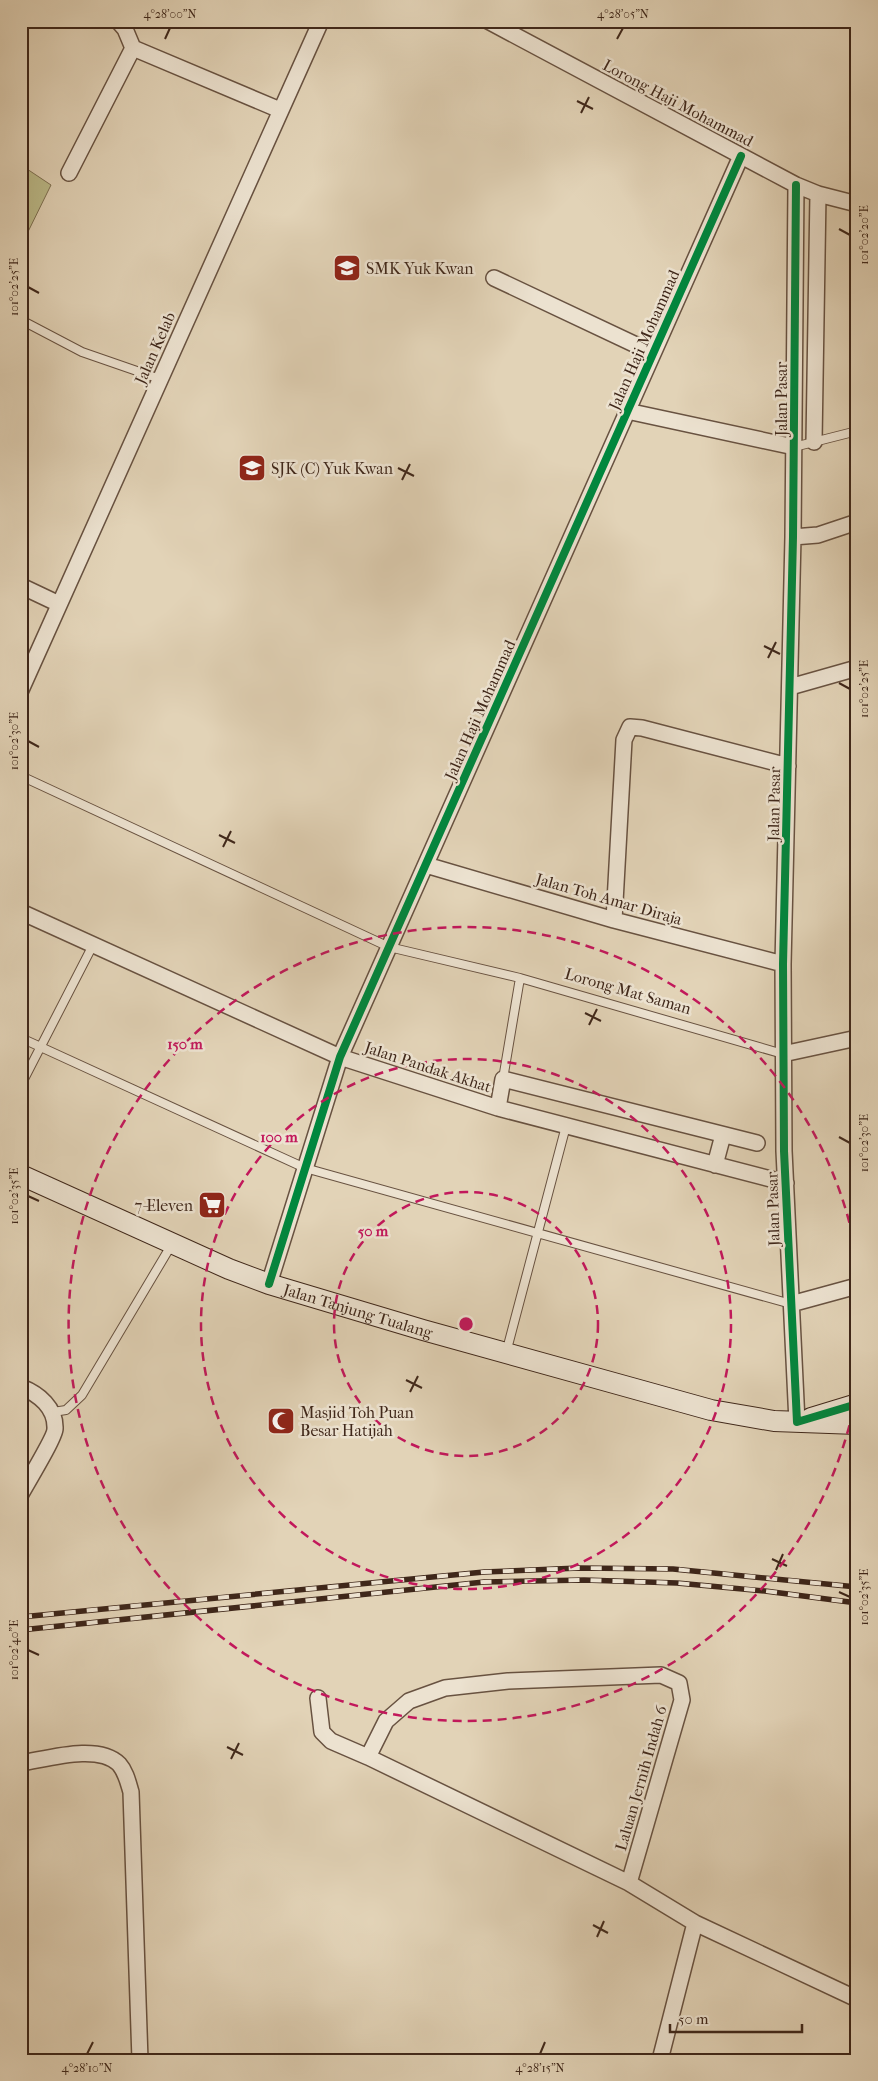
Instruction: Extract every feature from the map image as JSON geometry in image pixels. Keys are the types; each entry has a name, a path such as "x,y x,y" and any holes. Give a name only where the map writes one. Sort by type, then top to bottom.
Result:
{"main road":[{"name":"Jalan Tanjung Tualang","path":"21,1175 269,1284 711,1410 767,1420 857,1424"},
{"path":"797,1422 857,1404"}],"street":[{"name":"Jalan Kelab","path":"21,690 321,21"},
{"name":"Lorong Haji Mohammad","path":"488,21 796,185 818,194 857,204"},
{"path":"124,24 133,48 280,110"},
{"path":"69,173 133,48"},
{"name":"Jalan Haji Mohammad","path":"269,1284 340,1057 741,156"},
{"name":"Jalan Pasar","path":"796,185 793,537 783,964 783,1054 786,1183 797,1422"},
{"path":"814,442 818,194"},
{"path":"494,278 653,353"},
{"path":"628,411 794,447"},
{"path":"793,537 818,535 857,522"},
{"path":"21,586 59,604"},
{"path":"790,687 857,668"},
{"path":"614,920 624,740 630,727 642,728 788,766"},
{"name":"Jalan Toh Amar Diraja","path":"426,865 614,920 783,964"},
{"name":"Jalan Pandak Akhat","path":"21,912 340,1057 498,1108 786,1183"},
{"name":"Lorong Mat Saman","path":"783,1054 857,1038"},
{"path":"498,1108 503,1079 757,1143"},
{"path":"715,1164 723,1135"},
{"path":"791,1304 857,1286"},
{"path":"21,1387 33,1392 53,1412 55,1430 21,1494"},
{"name":"Laluan Jernih Indah 6","path":"368,1757 386,1721 409,1701 445,1688 508,1682 661,1675 679,1683 682,1700 629,1883"},
{"path":"318,1698 322,1732 331,1741 629,1883 695,1923 857,1999"},
{"path":"21,1763 88,1752 105,1755 118,1763 127,1776 131,1792 140,2060"},
{"path":"660,2060 695,1923"}],"lane":[{"path":"21,320 82,352 160,379"},
{"path":"794,447 857,431"},
{"name":"Lorong Mat Saman","path":"21,776 389,947 520,978 783,1054"},
{"path":"21,1085 93,945"},
{"path":"503,1079 520,978"},
{"path":"21,1038 305,1168 791,1304"},
{"path":"506,1353 566,1126"},
{"path":"53,1412 66,1410 82,1395 172,1243"}],"shaded area":[{"path":"21,165 51,185 21,246"}],"railway":[{"path":"21,1617 484,1572 579,1568 673,1569 857,1587"},
{"path":"21,1630 484,1582 584,1580 677,1583 765,1591 857,1603"}],"cycle path":[{"path":"269,1284 340,1057 741,156"},
{"path":"796,185 793,537 783,964 784,1151 797,1422 857,1404"}],"place":[{"name":"SMK Yuk Kwan","path":"347,268"},
{"name":"SJK (C) Yuk Kwan","path":"252,468"},
{"name":"7-Eleven","path":"212,1205"},
{"name":"Masjid Toh Puan Besar Hatijah","path":"281,1421"}]}
